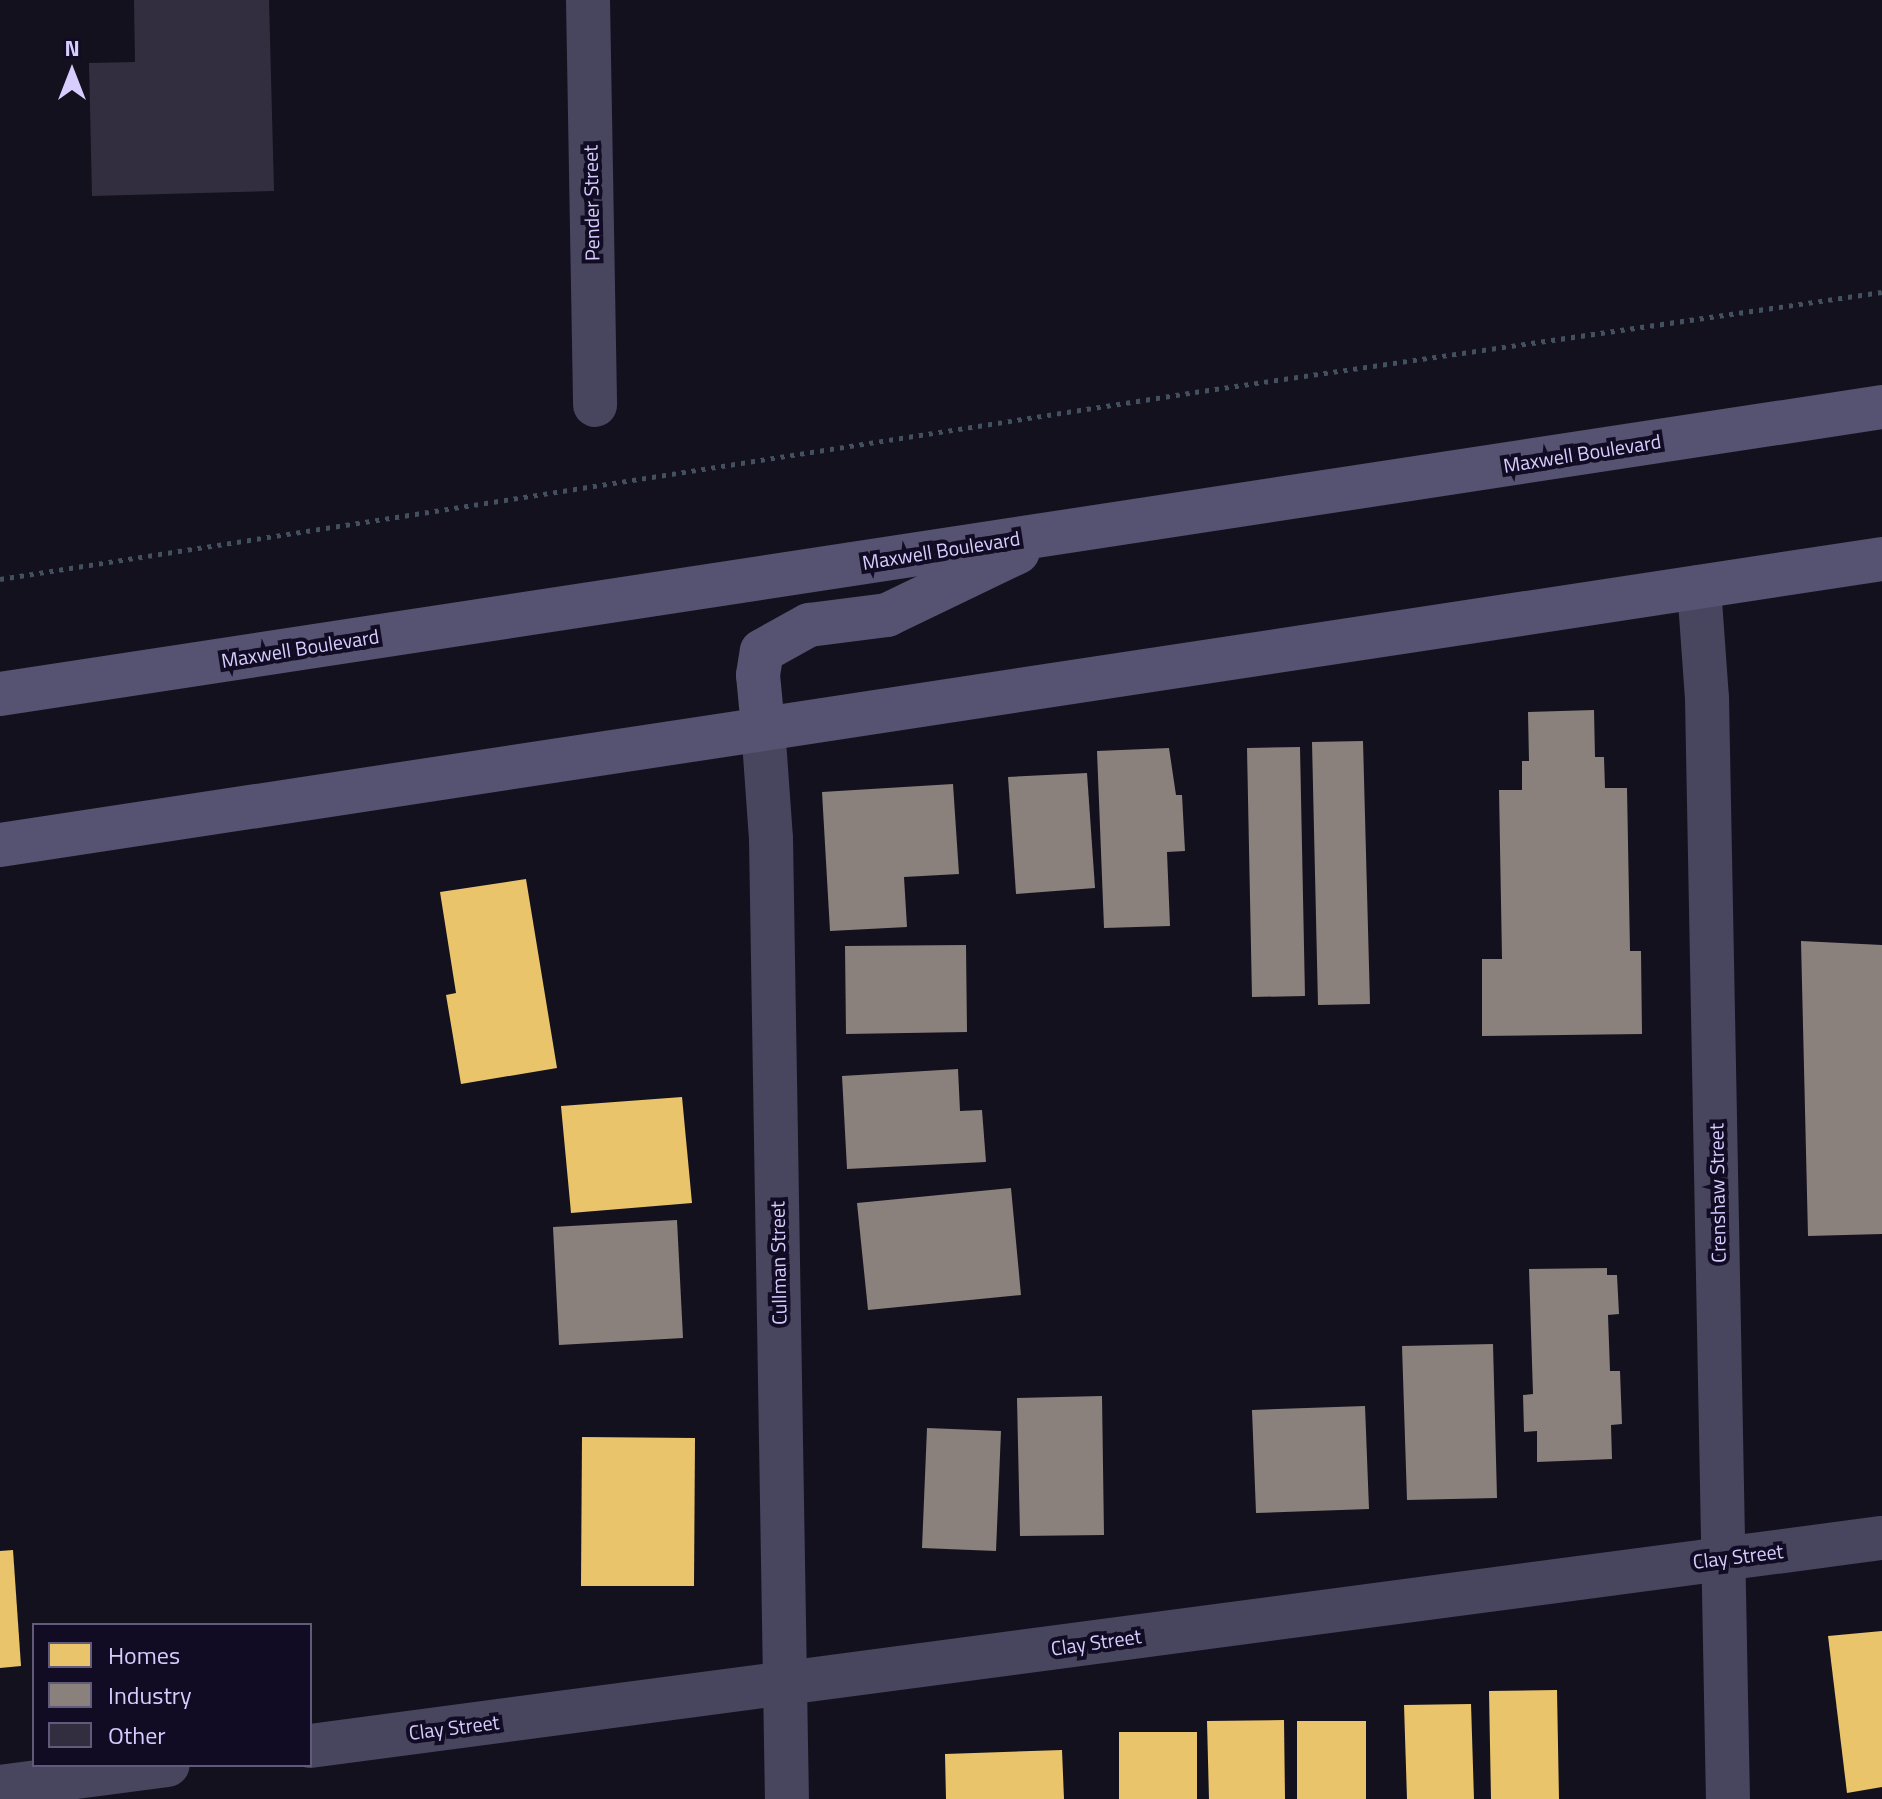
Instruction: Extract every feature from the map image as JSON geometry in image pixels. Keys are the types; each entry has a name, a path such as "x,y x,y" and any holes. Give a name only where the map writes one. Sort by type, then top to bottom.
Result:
{"main road":[{"name":"Maxwell Boulevard","path":"0,694 1882,407"},
{"path":"763,727 758,675 762,651 809,625 887,615 1056,533"},
{"path":"0,845 1882,559"}],"street":[{"name":"Pender Street","path":"588,0 595,405"},
{"name":"Crenshaw Street","path":"1699,587 1707,698 1728,1799"},
{"name":"Cullman Street","path":"763,727 771,854 787,1799"},
{"name":"Clay Street","path":"312,1746 1882,1538"},
{"path":"0,1787 153,1767"}],"path":[{"path":"0,579 1210,389 1882,292"}],"building: Homes":[{"path":"526,879 557,1068 461,1084 446,995 456,993 440,892"},
{"path":"682,1097 692,1203 571,1213 561,1106"},
{"path":"582,1437 695,1438 694,1586 581,1586"},
{"path":"13,1550 21,1666 0,1668 0,1551"},
{"path":"1882,1631 1882,1787 1847,1793 1828,1636"},
{"path":"1557,1690 1559,1799 1491,1799 1489,1691"},
{"path":"1471,1704 1474,1799 1407,1799 1404,1705"},
{"path":"1284,1720 1285,1799 1209,1799 1207,1721"},
{"path":"1297,1721 1366,1721 1366,1799 1297,1799"},
{"path":"1119,1732 1197,1732 1197,1799 1119,1799"},
{"path":"1062,1750 1064,1799 946,1799 945,1754"}],"building: Industry":[{"path":"1594,710 1595,757 1604,757 1605,788 1627,788 1630,951 1641,951 1642,1034 1482,1036 1482,959 1502,959 1499,790 1522,790 1522,761 1529,761 1528,712"},
{"path":"1363,741 1370,1004 1318,1005 1312,742"},
{"path":"1300,747 1305,996 1252,997 1247,748"},
{"path":"1169,748 1176,795 1182,795 1185,851 1167,852 1170,926 1104,928 1097,751"},
{"path":"1087,773 1095,888 1016,894 1008,777"},
{"path":"953,784 959,874 904,877 907,927 830,931 822,792"},
{"path":"1801,941 1882,945 1882,1234 1808,1236"},
{"path":"966,945 967,1032 846,1034 845,946"},
{"path":"958,1069 960,1111 982,1110 986,1162 847,1169 842,1076"},
{"path":"1011,1188 1021,1295 868,1310 857,1203"},
{"path":"677,1220 683,1338 559,1345 553,1227"},
{"path":"1607,1268 1607,1275 1617,1275 1619,1314 1608,1315 1610,1371 1620,1371 1622,1424 1611,1425 1612,1459 1537,1462 1537,1431 1524,1432 1523,1395 1533,1394 1529,1269"},
{"path":"1493,1344 1497,1498 1407,1500 1402,1346"},
{"path":"1102,1396 1104,1535 1020,1536 1017,1398"},
{"path":"1365,1406 1369,1509 1256,1513 1252,1410"},
{"path":"927,1428 1001,1431 996,1551 922,1548"}],"building: Other":[{"path":"134,0 269,0 274,191 92,196 89,63 135,62"}]}
